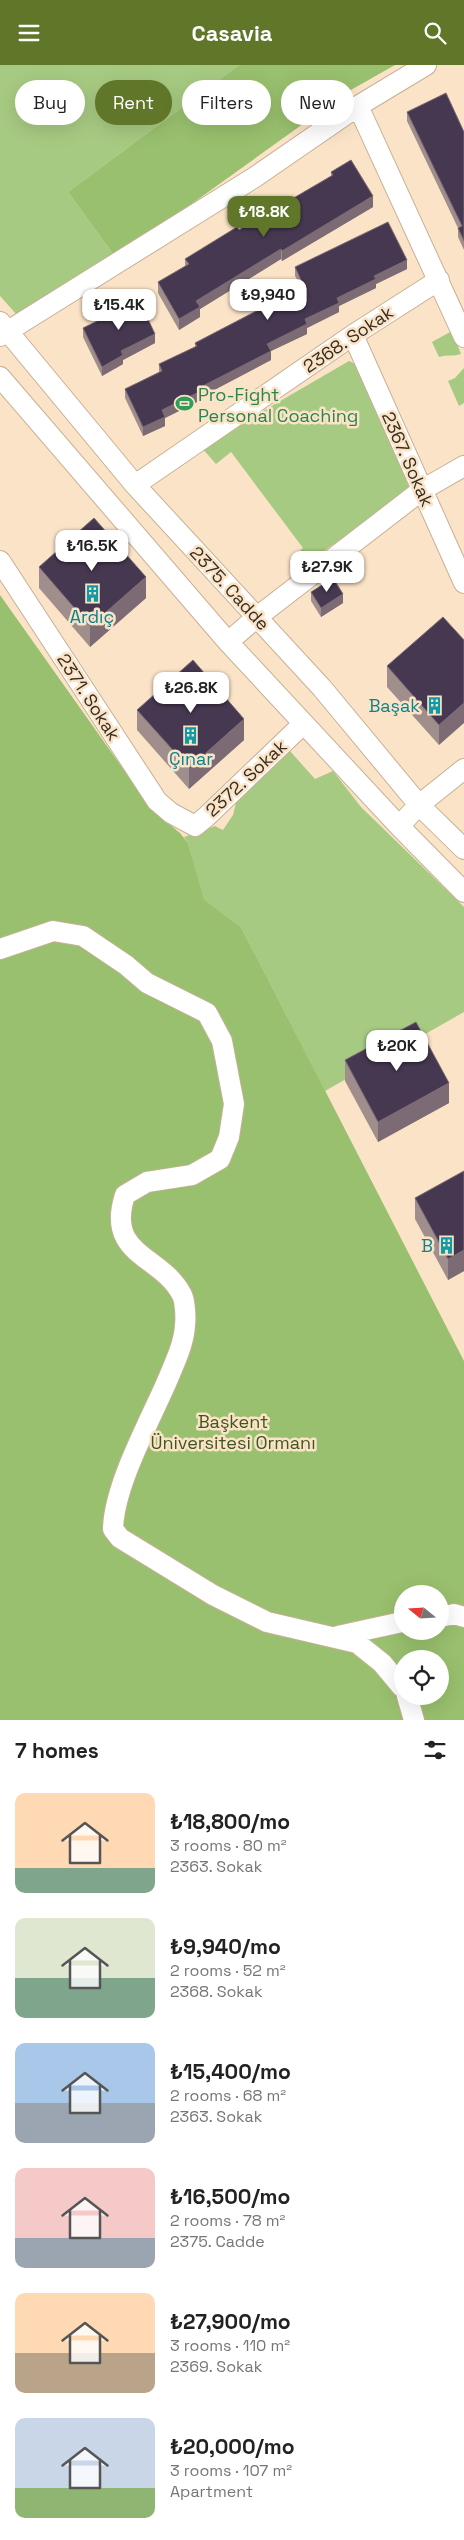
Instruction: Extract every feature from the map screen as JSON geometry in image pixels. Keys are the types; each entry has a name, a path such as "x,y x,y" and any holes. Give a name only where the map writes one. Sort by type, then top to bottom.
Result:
{"street":[{"path":"3,329 255,177 358,106 426,65"},
{"path":"358,106 464,337"},
{"name":"2368. Sokak","path":"135,485 353,335 439,280"},
{"name":"2375. Cadde","path":"3,329 135,485 322,688 419,805 464,849"},
{"name":"2367. Sokak","path":"353,335 464,583"},
{"name":"2375. Cadde","path":"0,377 228,642 399,826 464,892"},
{"path":"228,642 257,617 422,491 464,466"},
{"name":"2371. Sokak","path":"0,561 157,801 187,823"},
{"name":"2372. Sokak","path":"187,823 195,826 206,817 304,724"},
{"path":"399,826 419,805 464,769"},
{"path":"0,949 54,931 84,936 126,965 147,983 207,1013 222,1041 234,1104 229,1137 220,1159 192,1175 147,1182 125,1195 120,1208 121,1231 140,1256 170,1279 183,1296 185,1325 180,1351 118,1496 113,1529 120,1538 213,1595 267,1622 357,1643 382,1663 394,1677"},
{"path":"449,1615 454,1614 464,1617"},
{"path":"334,1637 394,1625"},
{"path":"410,1705 414,1720"}],"green space":[{"path":"0,65 239,65 219,80 182,80 182,107 172,115 172,80 95,80 95,125 158,125 68,192 116,258 17,315 0,296"},
{"path":"239,65 395,65 354,88 354,80 281,80 281,125 302,125 116,258 68,192 158,125 172,125 172,115 182,107 182,125 271,125 271,80 219,80"},
{"path":"452,331 461,354 439,357 432,342"},
{"path":"349,361 360,366 411,492 297,569 290,559 303,548 231,452 216,464 201,447"},
{"path":"464,368 464,403 459,406 448,381 455,378"},
{"name":"Başkent Üniversitesi Ormanı","path":"0,595 153,811 180,833 188,843 204,900 241,927 464,1361 464,1720 0,1720"},
{"path":"289,750 315,779 333,771 361,807 464,907 464,1012 325,1091 241,927 203,900 188,843 184,837 215,826 223,830 233,815 236,803"}],"building":[{"path":"446,93 464,132 464,241 458,228 462,226 407,112"},
{"path":"351,160 373,196 196,301 200,307 179,319 158,282 189,264 185,259 237,227 239,230 333,175 331,172"},
{"path":"388,222 407,260 374,276 376,279 337,298 339,303 305,319 307,324 267,344 271,351 197,389 199,392 162,410 165,417 143,427 125,389 162,371 159,364 197,346 195,343 270,304 267,297 301,280 295,267"},
{"path":"137,296 155,334 121,351 123,355 102,367 83,328 118,311 115,306"},
{"name":"Ardıç","path":"94,518 146,577 90,626 39,567"},
{"path":"333,578 343,594 321,608 311,592"},
{"name":"Başak","path":"443,617 464,640 464,703 439,725 387,666"},
{"name":"Çınar","path":"193,660 244,719 189,768 137,710"},
{"path":"416,1022 449,1083 378,1122 345,1060"},
{"name":"B","path":"464,1171 464,1250 448,1259 415,1198"}],"place":[{"name":"Pro-Fight Personal Coaching","path":"184,404"},
{"name":"Ardıç","path":"92,593"},
{"name":"Başak","path":"434,705"},
{"name":"Çınar","path":"191,735"},
{"name":"B","path":"447,1245"}]}
